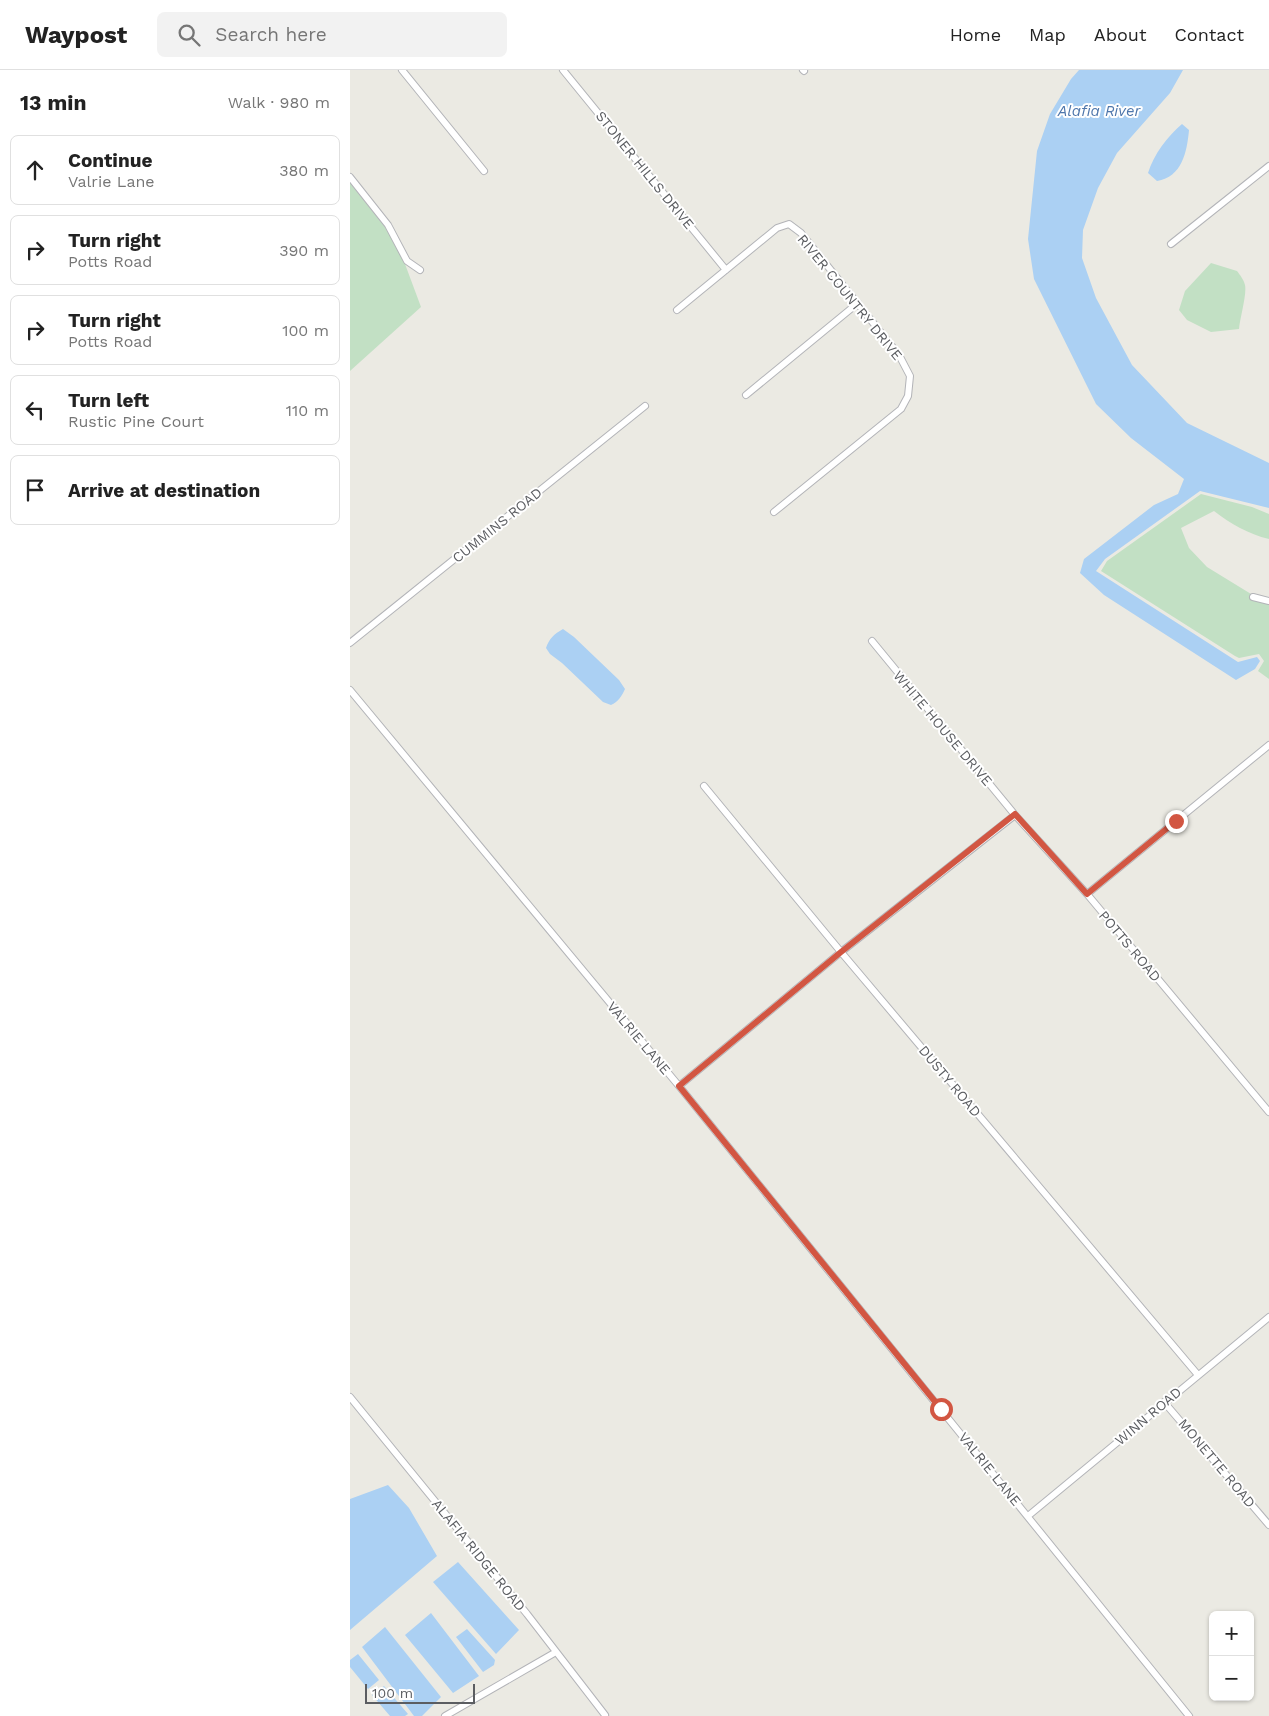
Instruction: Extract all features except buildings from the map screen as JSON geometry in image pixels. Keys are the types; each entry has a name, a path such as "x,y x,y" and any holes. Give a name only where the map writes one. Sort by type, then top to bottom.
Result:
{"street":[{"path":"402,70 484,171"},
{"name":"STONER HILLS DRIVE","path":"563,70 726,270"},
{"path":"1171,244 1269,166"},
{"path":"350,177 388,225 407,261 420,270"},
{"name":"RIVER COUNTRY DRIVE","path":"677,310 777,228 789,224 801,233 858,303 899,355 910,376 908,396 901,408 774,512"},
{"path":"746,395 858,303"},
{"name":"CUMMINS ROAD","path":"350,643 645,406"},
{"path":"1253,597 1269,601"},
{"name":"WHITE HOUSE DRIVE","path":"872,641 1015,814"},
{"name":"VALRIE LANE","path":"350,690 679,1086 1189,1716"},
{"path":"1087,894 1269,746"},
{"name":"DUSTY ROAD","path":"704,786 841,952 1198,1375"},
{"path":"679,1086 841,952 1015,814"},
{"name":"POTTS ROAD","path":"1015,814 1087,894 1269,1112"},
{"name":"WINN ROAD","path":"1028,1516 1269,1317"},
{"name":"ALAFIA RIDGE ROAD","path":"350,1396 527,1614 605,1715"},
{"name":"MONETTE ROAD","path":"1164,1402 1269,1525"},
{"path":"445,1716 556,1652"}],"green space":[{"path":"350,183 385,227 405,264 421,307 350,371"},
{"path":"1211,263 1237,271 1244,281 1245,294 1239,329 1211,332 1187,320 1179,310 1185,291"},
{"path":"1201,494 1252,507 1269,514 1269,539 1240,528 1214,511 1181,528 1189,548 1207,567 1269,605 1269,679 1258,671 1264,661 1259,654 1239,658 1235,656 1101,571 1107,561"}],"water":[{"name":"Alafia River","path":"1079,70 1183,70 1170,93 1117,153 1098,188 1083,230 1082,258 1096,298 1132,365 1187,423 1269,463 1269,508 1200,491 1105,559 1096,571 1238,662 1257,657 1260,661 1255,669 1236,680 1104,595 1080,573 1084,559 1154,505 1178,494 1184,479 1131,438 1096,404 1034,279 1028,239 1037,151 1050,114 1071,79"},
{"path":"1182,124 1189,130 1187,147 1182,162 1172,174 1165,179 1157,181 1148,173 1154,159 1171,134"},
{"path":"563,629 619,680 625,689 616,702 611,705 603,702 550,654 546,648 549,642 554,635"},
{"path":"388,1485 409,1508 437,1556 350,1630 350,1499"},
{"path":"458,1562 519,1630 496,1654 433,1582"},
{"path":"431,1613 479,1676 453,1693 405,1635"},
{"path":"385,1627 441,1697 422,1716 414,1716 362,1647"},
{"path":"467,1629 495,1660 494,1665 483,1672 456,1637"},
{"path":"358,1654 379,1680 368,1689 350,1667 350,1660"},
{"path":"384,1686 408,1714 405,1716 390,1716 372,1695"}],"route":[{"path":"941,1409 679,1086 841,952 1015,814 1087,894 1176,821"}]}
